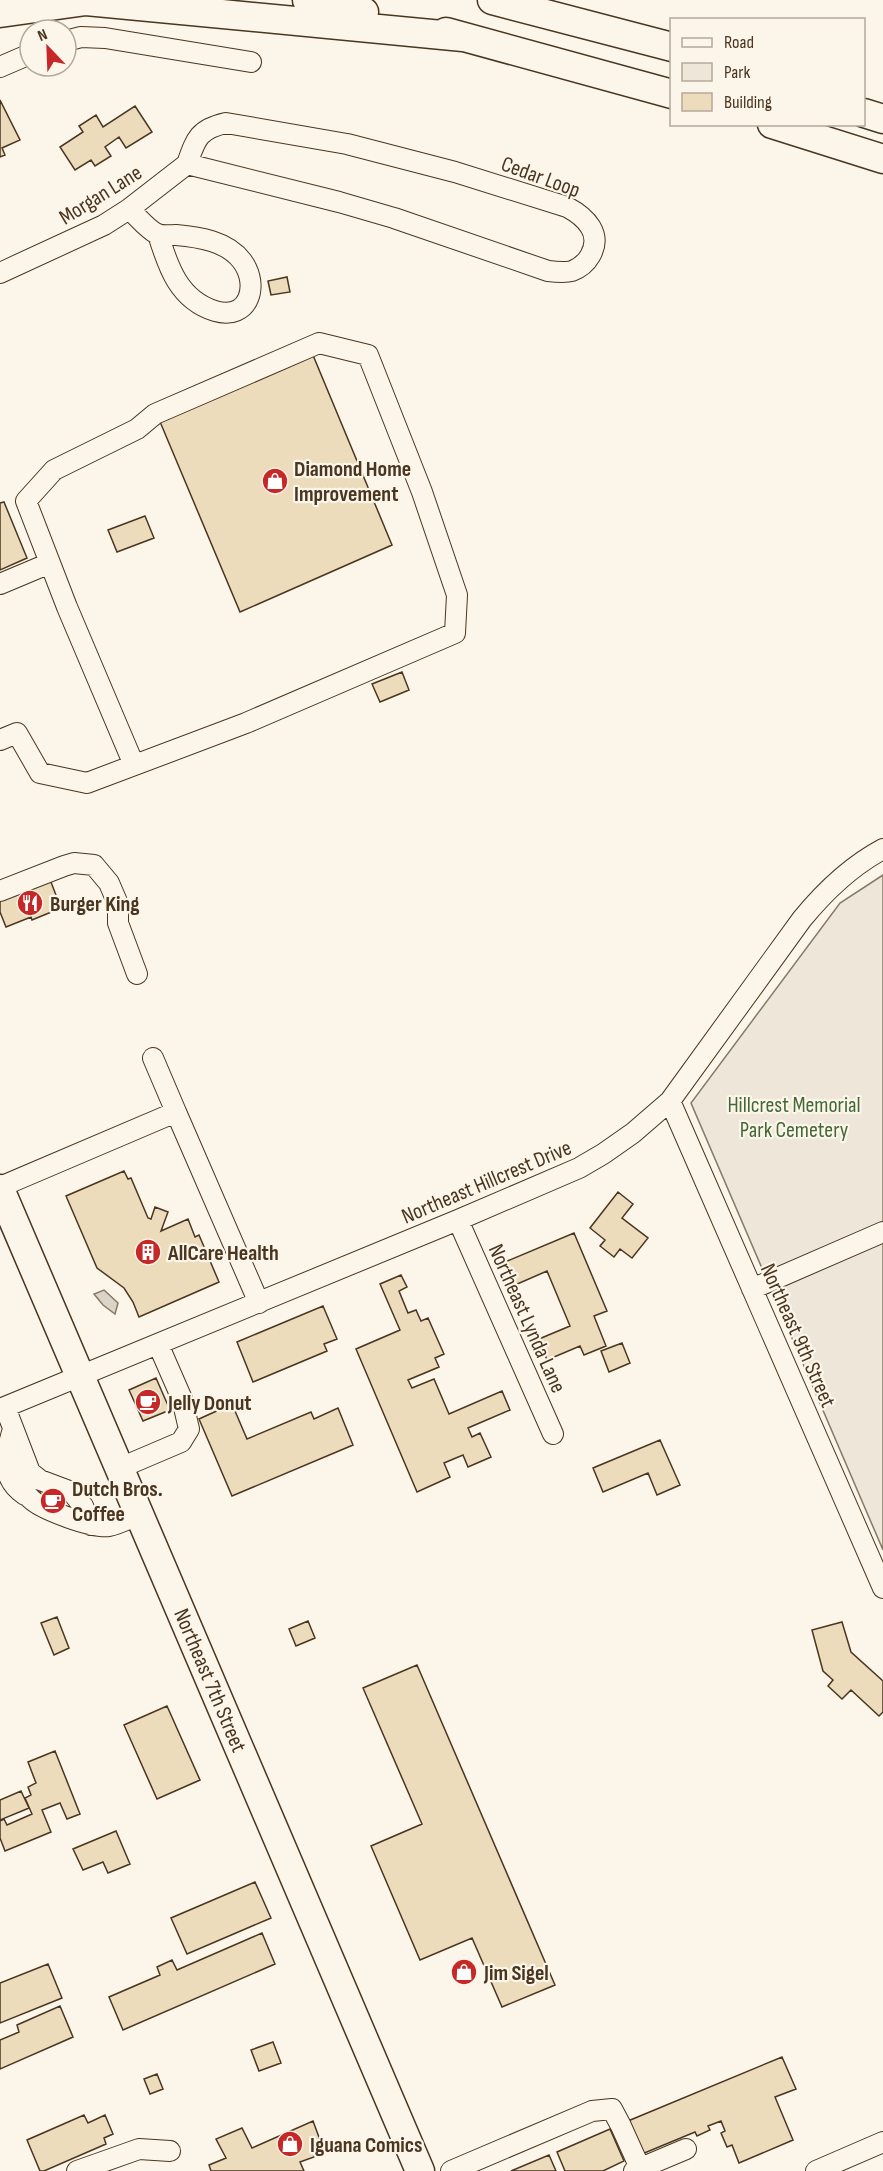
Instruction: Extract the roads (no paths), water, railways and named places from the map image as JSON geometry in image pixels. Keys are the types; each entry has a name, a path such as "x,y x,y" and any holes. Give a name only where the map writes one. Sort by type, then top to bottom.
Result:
{"highway":[{"path":"307,0 463,37 670,93"},
{"path":"492,0 670,46"},
{"path":"0,13 86,1 463,37"},
{"path":"865,112 883,119"},
{"path":"778,126 883,159"},
{"name":"Northeast 7th Street","path":"0,1188 420,2171"}],"street":[{"path":"78,38 105,38 251,62"},
{"path":"0,68 18,60"},
{"name":"Cedar Loop","path":"226,123 347,144 455,172 567,207 578,213 589,224 594,233 595,244 583,265 571,271 548,271 350,205 187,164 194,143 201,133 211,126 226,123"},
{"name":"Morgan Lane","path":"0,273 79,238 129,209 187,164"},
{"path":"129,209 158,234 167,265 189,297 207,308 222,313 234,311 245,305 251,286 244,263 235,253 216,242 193,237 158,234"},
{"path":"0,740 17,733 40,773 87,783 246,723 455,633 457,595 422,492 368,355 319,343 154,414 136,429 54,470 26,501 134,765"},
{"path":"0,584 50,562"},
{"name":"Northeast Hillcrest Drive","path":"3,1408 579,1168 633,1133 670,1101 802,919 840,878 883,849"},
{"path":"0,891 74,863 94,865 101,871 114,893 118,904 118,923 137,974"},
{"path":"153,1058 259,1303"},
{"name":"Northeast 9th Street","path":"670,1101 883,1588"},
{"path":"0,1188 176,1112"},
{"name":"Northeast Lynda Lane","path":"458,1220 553,1434"},
{"path":"753,1289 883,1232"},
{"path":"120,1468 181,1442 189,1429 182,1399 158,1344"},
{"path":"3,1408 30,1472 40,1480 72,1492 84,1506 91,1525"},
{"path":"13,1429 7,1449 6,1469 8,1478 17,1490 47,1508 91,1525 108,1527 140,1514"},
{"path":"24,1460 21,1471 22,1483 31,1499"},
{"path":"451,2171 592,2111 612,2109 621,2126 637,2170 686,2149"},
{"path":"816,2171 883,2142"},
{"path":"77,2171 139,2148 170,2151"}],"place":[{"name":"Diamond Home Improvement","path":"275,481"},
{"name":"Burger King","path":"30,903"},
{"name":"AllCare Health","path":"148,1252"},
{"name":"Jelly Donut","path":"148,1402"},
{"name":"Dutch Bros. Coffee","path":"53,1501"},
{"name":"Jim Sigel","path":"464,1972"},
{"name":"Iguana Comics","path":"290,2144"}],"park label":[{"name":"Hillcrest Memorial Park Cemetery","path":"794,1116"}]}
